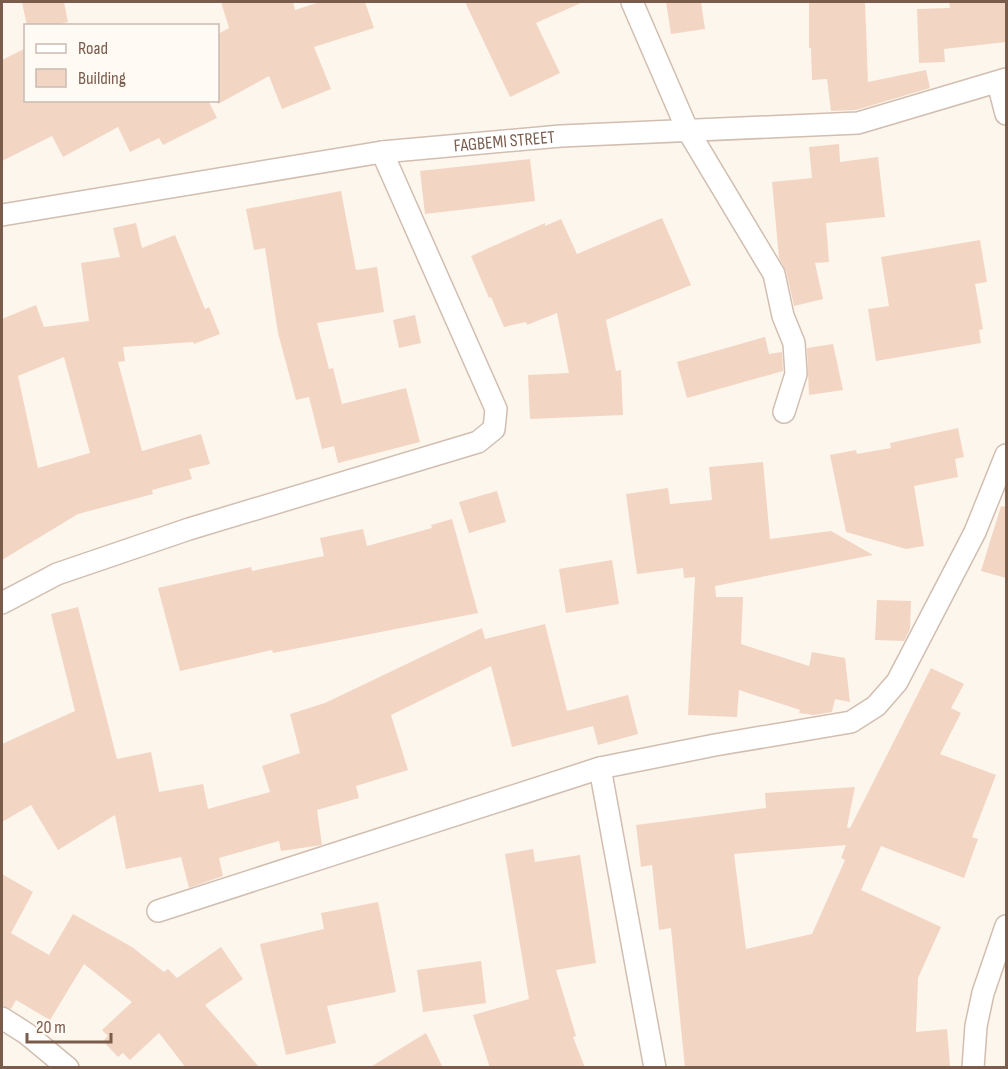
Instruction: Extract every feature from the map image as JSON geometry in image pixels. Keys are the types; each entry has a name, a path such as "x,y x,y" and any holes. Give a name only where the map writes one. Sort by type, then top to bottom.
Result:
{"street":[{"path":"632,2 687,129 774,274 783,316 794,343 796,374 784,412"},
{"path":"1002,81 1006,114"},
{"name":"FAGBEMI STREET","path":"2,215 382,152 561,136 858,123 1002,81"},
{"path":"2,603 57,574 189,529 478,442 494,429 496,409 382,152"},
{"path":"158,911 600,768 715,745 850,722 876,706 897,682 975,532 1006,455"},
{"path":"600,768 655,1068"},
{"path":"973,1068 976,1026 983,993 1006,926"},
{"path":"2,1018 27,1034 68,1068"}],"building":[{"path":"22,2 64,2 68,22 27,24"},
{"path":"221,2 293,2 295,10 320,2 365,2 374,28 314,47 331,89 282,109 269,76 218,104 219,33 229,28"},
{"path":"465,2 583,2 536,23 560,73 510,97"},
{"path":"666,2 701,2 705,29 671,34"},
{"path":"809,2 865,2 868,82 926,70 930,88 856,110 831,111 827,79 812,80"},
{"path":"949,2 1006,2 1006,42 944,49 945,62 919,63 917,9 950,8"},
{"path":"24,49 24,102 209,102 217,118 163,145 159,138 130,152 118,127 63,157 52,136 2,161 2,60"},
{"path":"839,144 840,162 878,157 885,217 826,223 829,262 815,263 823,299 794,306 786,271 779,258 772,182 812,178 809,147"},
{"path":"530,159 535,201 425,214 420,171"},
{"path":"341,191 356,270 377,267 384,312 317,323 329,369 333,368 342,404 406,388 420,442 338,463 334,446 322,449 309,397 296,400 278,333 265,248 254,250 246,209"},
{"path":"662,218 691,285 606,320 616,371 621,370 623,415 530,419 528,375 569,373 557,313 527,325 526,322 504,327 471,256 545,223 545,226 561,219 577,254"},
{"path":"136,223 142,248 175,235 205,309 209,307 220,334 194,344 193,342 123,347 125,361 118,362 142,451 201,434 210,464 189,469 192,479 152,490 153,494 78,514 2,560 2,319 36,305 44,327 89,321 81,263 120,257 113,228","holes":["64,357 90,453 38,468 18,376"]},
{"path":"980,240 987,282 975,284 983,329 979,330 981,343 876,361 868,309 889,306 881,257"},
{"path":"415,315 421,343 399,348 393,320"},
{"path":"765,337 769,354 782,352 783,371 687,398 677,362"},
{"path":"833,344 843,390 809,395 807,348"},
{"path":"958,428 964,457 955,459 958,477 914,486 924,546 906,549 846,532 830,455 856,450 857,454 891,448 890,443"},
{"path":"763,462 770,539 831,531 873,555 715,586 716,597 743,597 741,644 809,666 812,652 845,658 850,702 835,699 832,712 814,715 799,713 800,710 739,690 737,717 688,715 695,577 684,578 683,568 637,574 626,494 668,488 670,504 712,500 709,467"},
{"path":"497,491 506,522 469,533 459,502"},
{"path":"1001,506 1006,507 1006,578 981,571"},
{"path":"452,519 478,613 273,653 272,650 180,671 158,588 251,567 252,571 324,556 320,538 363,529 367,546 432,528 431,525"},
{"path":"612,560 619,604 566,613 559,569"},
{"path":"877,600 911,601 910,629 904,641 875,640"},
{"path":"78,607 117,759 151,752 159,792 203,784 208,809 270,792 262,766 300,753 290,714 325,703 482,628 485,639 545,624 567,711 628,695 638,734 598,745 593,726 512,747 491,666 391,715 408,770 356,786 359,798 317,810 322,845 281,851 279,841 219,858 223,876 189,888 181,857 126,869 115,815 58,850 31,805 2,822 2,744 75,711 51,614"},
{"path":"931,668 964,684 951,708 961,713 940,754 996,775 972,837 978,839 964,878 881,846 861,890 941,927 918,978 916,1032 947,1029 950,1066 928,1068 805,1066 805,1068 685,1068 671,928 659,930 652,865 641,867 636,825 766,808 765,793 855,787 847,827 850,828","holes":["846,845 841,858 845,860 812,934 746,949 734,854"]},
{"path":"533,849 535,862 580,855 596,963 556,970 576,1036 573,1037 585,1068 490,1068 473,1015 529,999 505,854"},
{"path":"2,874 33,892 11,933 49,955 73,914 132,947 164,972 168,969 177,978 221,947 243,979 205,1005 260,1068 186,1068 159,1033 130,1060 123,1053 118,1057 103,1041 108,1036 102,1030 132,1002 84,964 50,1020 16,1000 11,1009 2,1005"},
{"path":"378,902 396,992 327,1006 336,1043 286,1055 260,944 324,929 321,913"},
{"path":"481,961 486,1003 423,1012 417,970"},
{"path":"426,1033 443,1068 369,1068 403,1047"}]}
